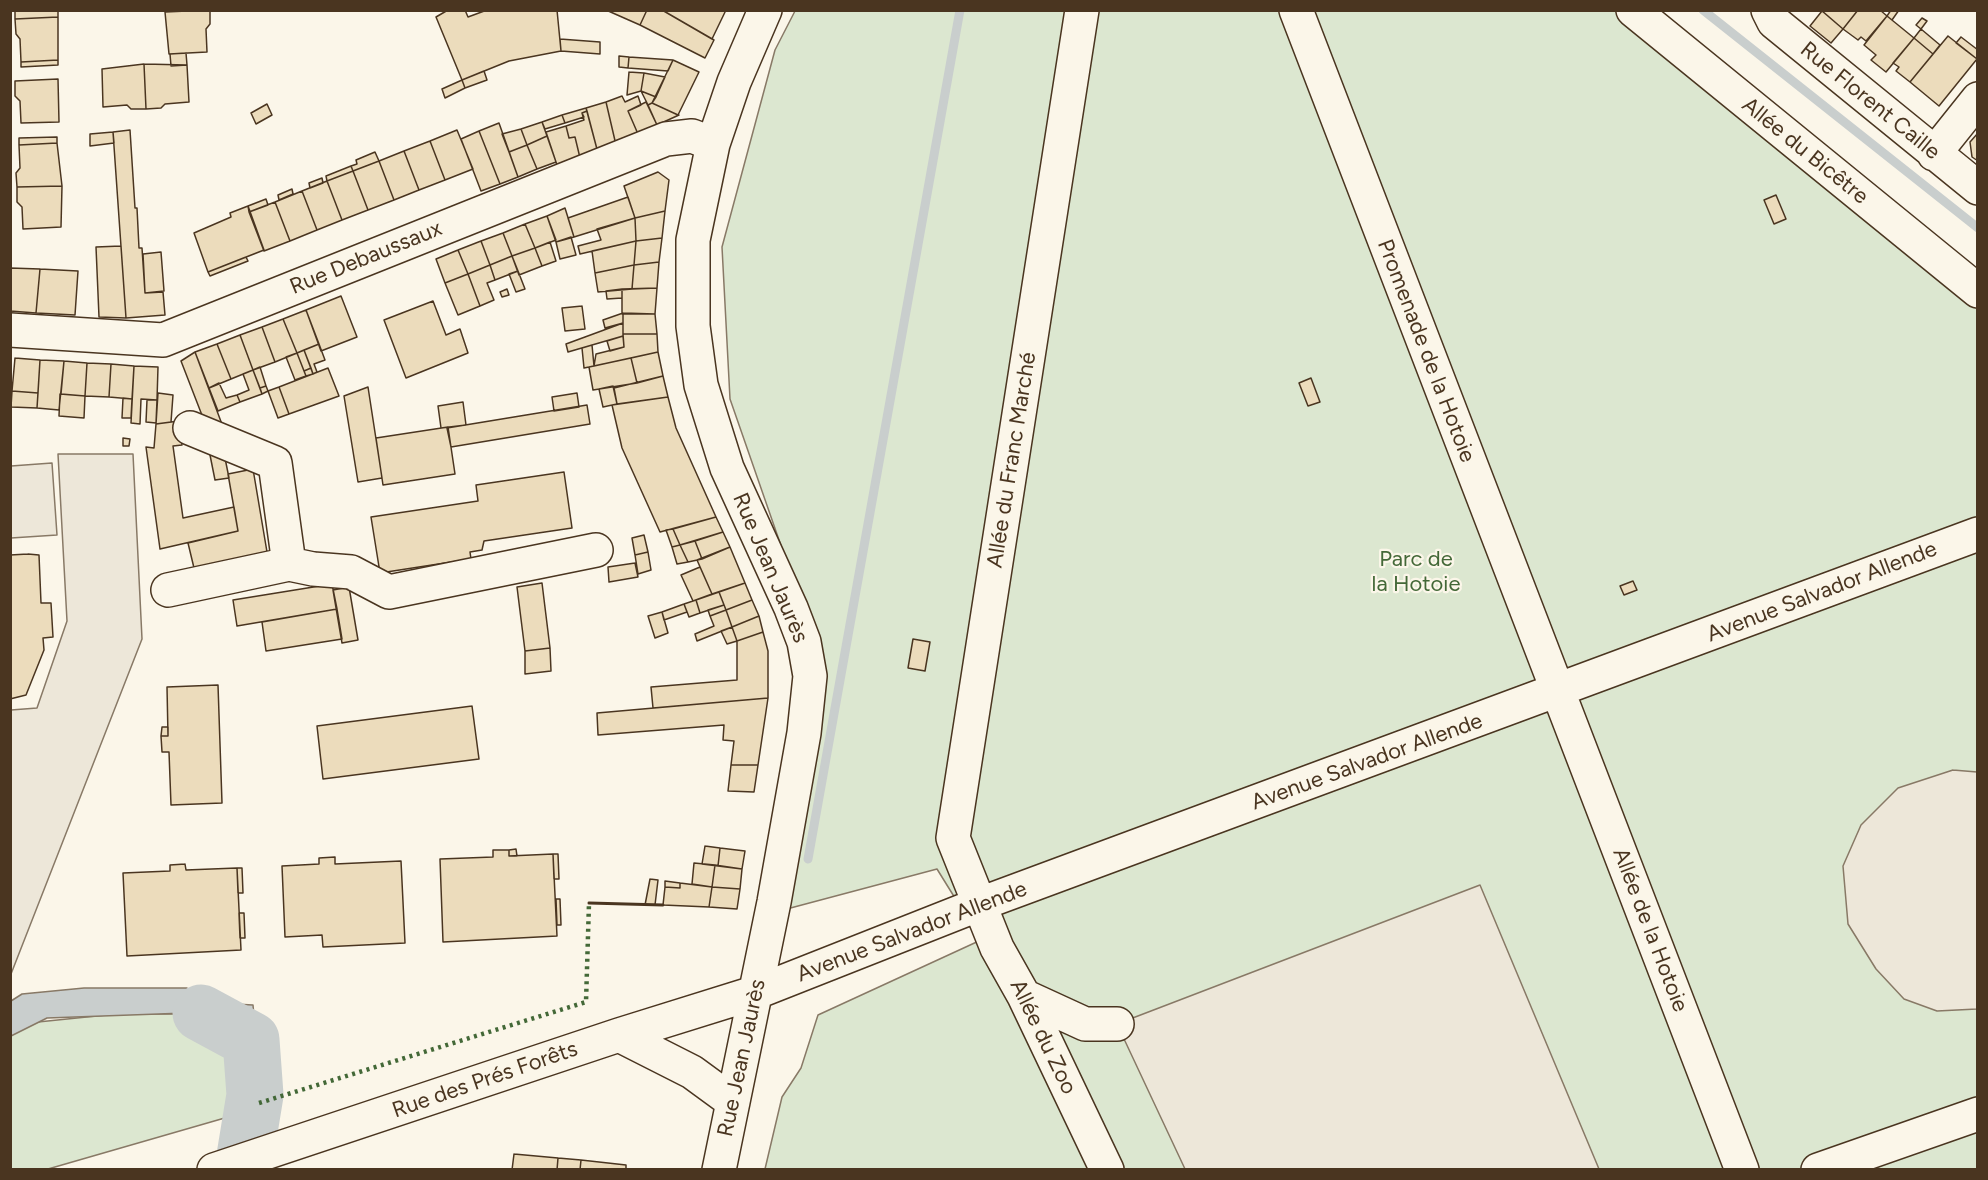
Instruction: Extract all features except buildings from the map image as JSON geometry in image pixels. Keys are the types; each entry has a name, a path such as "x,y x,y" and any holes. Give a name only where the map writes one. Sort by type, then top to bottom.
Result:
{"street":[{"name":"Rue Jean Jaurès","path":"719,1170 733,1102 737,1069 757,992 804,733 810,676 801,633 727,468 701,386 693,326 693,240 713,144 734,82 765,10"},
{"name":"Allée du Franc Marché","path":"980,904 953,838 1082,10"},
{"name":"Promenade de la Hotoie","path":"1296,10 1558,691"},
{"name":"Allée du Bicêtre","path":"1633,10 1977,291"},
{"name":"Rue Florent Caille","path":"1768,10 1774,22 1977,188"},
{"path":"1934,154 1977,99"},
{"name":"Rue Debaussaux","path":"10,330 163,340 666,139 692,136 713,144"},
{"path":"190,428 274,463 289,564"},
{"name":"Avenue Salvador Allende","path":"757,992 980,904 1977,534"},
{"path":"168,590 289,564 313,569 351,572 389,592 596,550"},
{"name":"Allée de la Hotoie","path":"1558,691 1742,1170"},
{"name":"Allée du Zoo","path":"980,904 997,948 1024,996 1107,1170"},
{"name":"Rue des Prés Forêts","path":"221,1167 263,1155 619,1035 757,992"},
{"path":"1024,996 1085,1024 1117,1024"},
{"path":"619,1035 692,1072 733,1102"},
{"path":"1818,1170 1977,1114"}],"green space":[{"name":"Parc de la Hotoie","path":"795,11 1617,11 1977,304 1977,1169 765,1169 782,1097 801,1068 818,1015 981,940 937,869 783,910 819,655 730,399 722,247 775,50"},
{"path":"116,1014 189,1014 225,1041 238,1061 245,1080 242,1113 48,1169 11,1169 10,1035 38,1022"}],"shaded area":[{"path":"58,454 133,454 142,639 11,974 11,710 37,708 67,621"},
{"path":"52,463 57,535 11,538 11,466"},
{"path":"1953,770 1977,772 1977,1009 1937,1011 1904,999 1876,969 1848,924 1843,866 1861,825 1898,788"},
{"path":"1480,885 1599,1169 1185,1169 1117,1024"},
{"path":"84,988 187,988 188,992 193,989 234,1004 253,1005 258,1061 238,1061 220,1035 186,1013 47,1018 11,1036 11,1001 22,994"},
{"path":"245,1080 259,1080 258,1148 233,1170 241,1128"}],"waterway":[{"path":"808,859 960,10"},
{"path":"1703,10 1978,228"},
{"path":"201,1013 251,1040 255,1095 245,1156"}],"hedge":[{"path":"259,1103 586,1002 589,903"}],"wall":[{"path":"589,903 663,905"}]}
